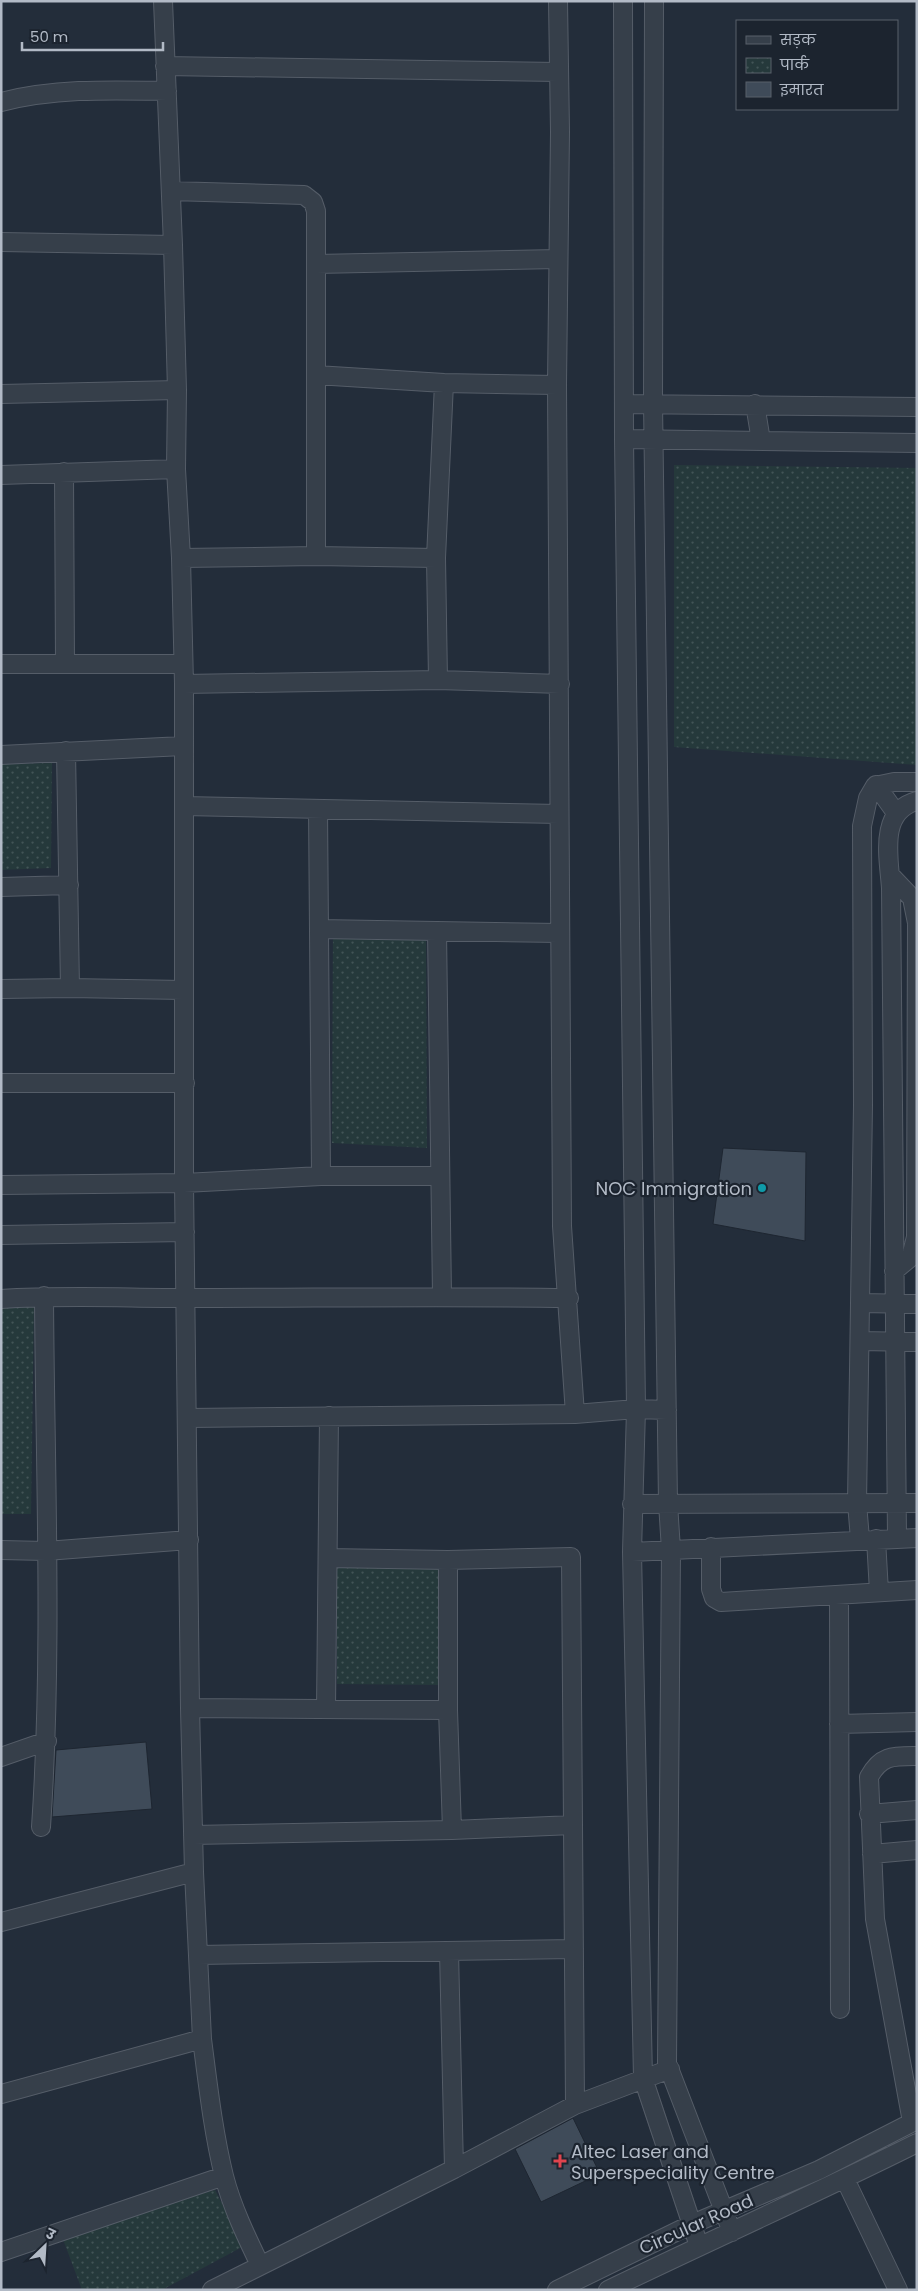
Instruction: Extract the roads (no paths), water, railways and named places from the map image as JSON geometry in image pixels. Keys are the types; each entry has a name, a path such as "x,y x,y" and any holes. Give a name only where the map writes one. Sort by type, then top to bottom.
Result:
{"street":[{"path":"163,1 173,245 177,390 176,469 181,558 182,664 184,684 182,746 184,806 184,1183 190,1708 194,1872 202,2039 212,2112 224,2176 236,2210 260,2265"},
{"path":"558,1 560,132 557,385 562,1226 569,1298 575,1414"},
{"path":"623,1 624,439 636,1409 632,1552 643,2078 698,2246"},
{"path":"654,1 653,404 668,1503 671,1550 667,2063 732,2232"},
{"path":"166,66 558,72"},
{"path":"1,102 21,97 79,90 167,90"},
{"path":"171,191 304,195 313,202 316,211 316,556"},
{"path":"1,242 173,245"},
{"path":"316,264 558,259"},
{"path":"316,375 444,383 557,385"},
{"path":"438,680 436,558 444,383"},
{"path":"1,394 177,390"},
{"path":"625,404 917,407"},
{"path":"755,404 761,441"},
{"path":"624,439 917,443"},
{"path":"1,475 176,469"},
{"path":"64,472 65,663"},
{"path":"181,558 316,556 436,558"},
{"path":"1,664 182,664"},
{"path":"184,684 438,680 560,684"},
{"path":"1,755 182,746"},
{"path":"66,751 70,988"},
{"path":"878,1592 868,1539 857,1503 863,1106 862,826 868,798 876,786 894,782 917,782"},
{"path":"876,786 896,813"},
{"path":"897,1538 895,1503 890,874 888,831 896,813 917,801"},
{"path":"184,806 559,814"},
{"path":"318,809 321,1176"},
{"path":"890,874 912,898 917,923 916,1237 912,1257 894,1271"},
{"path":"1,887 69,884"},
{"path":"319,929 559,933"},
{"path":"437,931 442,1296"},
{"path":"1,989 183,990"},
{"path":"1,1083 185,1084"},
{"path":"1,1185 184,1183 321,1176 440,1176"},
{"path":"1,1235 185,1232"},
{"path":"1,1299 44,1296 186,1298 442,1296 569,1298"},
{"path":"41,1827 47,1740 44,1296"},
{"path":"861,1303 917,1304"},
{"path":"860,1342 917,1342"},
{"path":"188,1418 575,1414 636,1409 667,1410"},
{"path":"326,1709 329,1416"},
{"path":"632,1504 917,1503"},
{"path":"632,1552 917,1538"},
{"path":"1,1550 46,1551 189,1540"},
{"path":"711,1547 711,1589 714,1598 721,1602 917,1590"},
{"path":"328,1558 448,1560 571,1557 575,2105"},
{"path":"448,1560 448,1710 452,1830"},
{"path":"838,1595 840,2009"},
{"path":"190,1708 448,1710"},
{"path":"839,1724 917,1722"},
{"path":"1,1757 47,1740"},
{"path":"915,2121 875,1919 869,1814 869,1777 876,1765 895,1756 917,1756"},
{"path":"869,1814 917,1810"},
{"path":"193,1836 573,1825"},
{"path":"872,1854 917,1850"},
{"path":"1,1922 194,1872"},
{"path":"199,1955 574,1950"},
{"path":"449,1951 454,2169"},
{"path":"1,2094 202,2039"},
{"path":"212,2290 454,2169 575,2105 670,2069"},
{"name":"Circular Road","path":"557,2290 690,2225 819,2170 915,2121"},
{"name":"Circular Road","path":"608,2290 698,2246 845,2179 917,2143"},
{"path":"1,2252 224,2176"},
{"path":"845,2179 898,2290"}],"place":[{"name":"NOC Immigration","path":"762,1188"},
{"name":"Altec Laser and Superspeciality Centre","path":"560,2161"}]}
